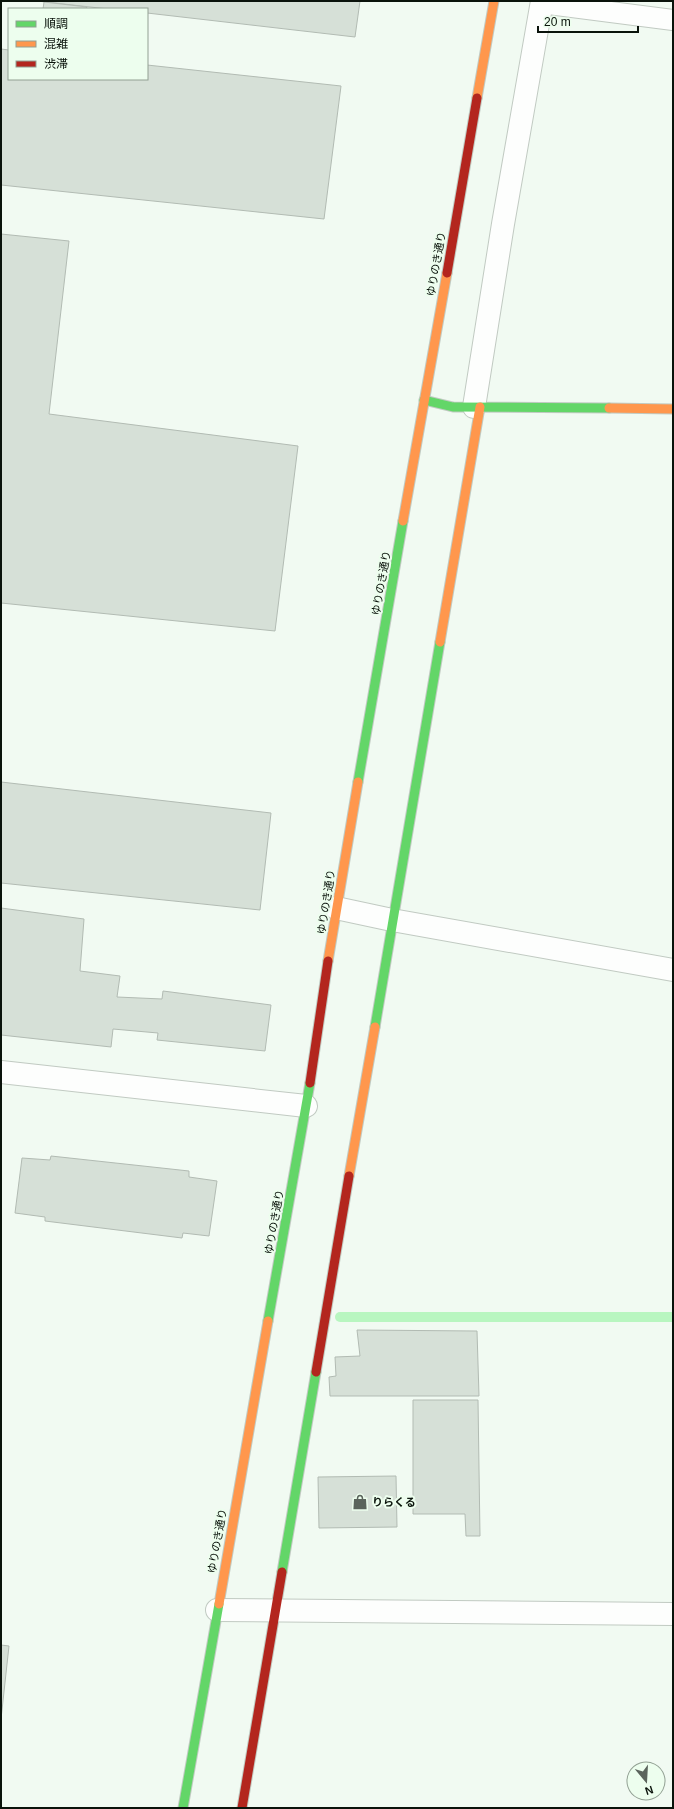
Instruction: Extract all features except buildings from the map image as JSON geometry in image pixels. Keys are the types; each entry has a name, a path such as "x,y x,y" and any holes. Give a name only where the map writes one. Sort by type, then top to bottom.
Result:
{"street":[{"name":"ゆりのき通り","path":"183,1808 306,1106 336,908 494,1"},
{"path":"242,1808 392,920 477,407 503,224 542,2"},
{"path":"424,400 453,407 673,409"},
{"path":"336,908 392,920 673,970"},
{"path":"1,1072 306,1106"},
{"path":"217,1610 673,1614"}],"lane":[{"path":"542,2 673,20"}],"waterway":[{"path":"340,1317 673,1317"}],"traffic: fast":[{"path":"424,400 453,407 609,408"},
{"path":"358,782 403,521"},
{"path":"375,1027 440,642"},
{"path":"268,1321 310,1083"},
{"path":"282,1572 316,1372"},
{"path":"183,1808 219,1604"}],"traffic: slow":[{"path":"477,98 494,1"},
{"path":"403,521 447,273"},
{"path":"440,642 480,407"},
{"path":"609,408 673,409"},
{"path":"328,961 358,782"},
{"path":"349,1176 375,1027"},
{"path":"219,1604 268,1321"}],"traffic: jam":[{"path":"447,273 477,98"},
{"path":"310,1083 328,961"},
{"path":"316,1372 349,1176"},
{"path":"242,1808 282,1572"}],"place":[{"name":"りらくる","path":"360,1502"}]}
